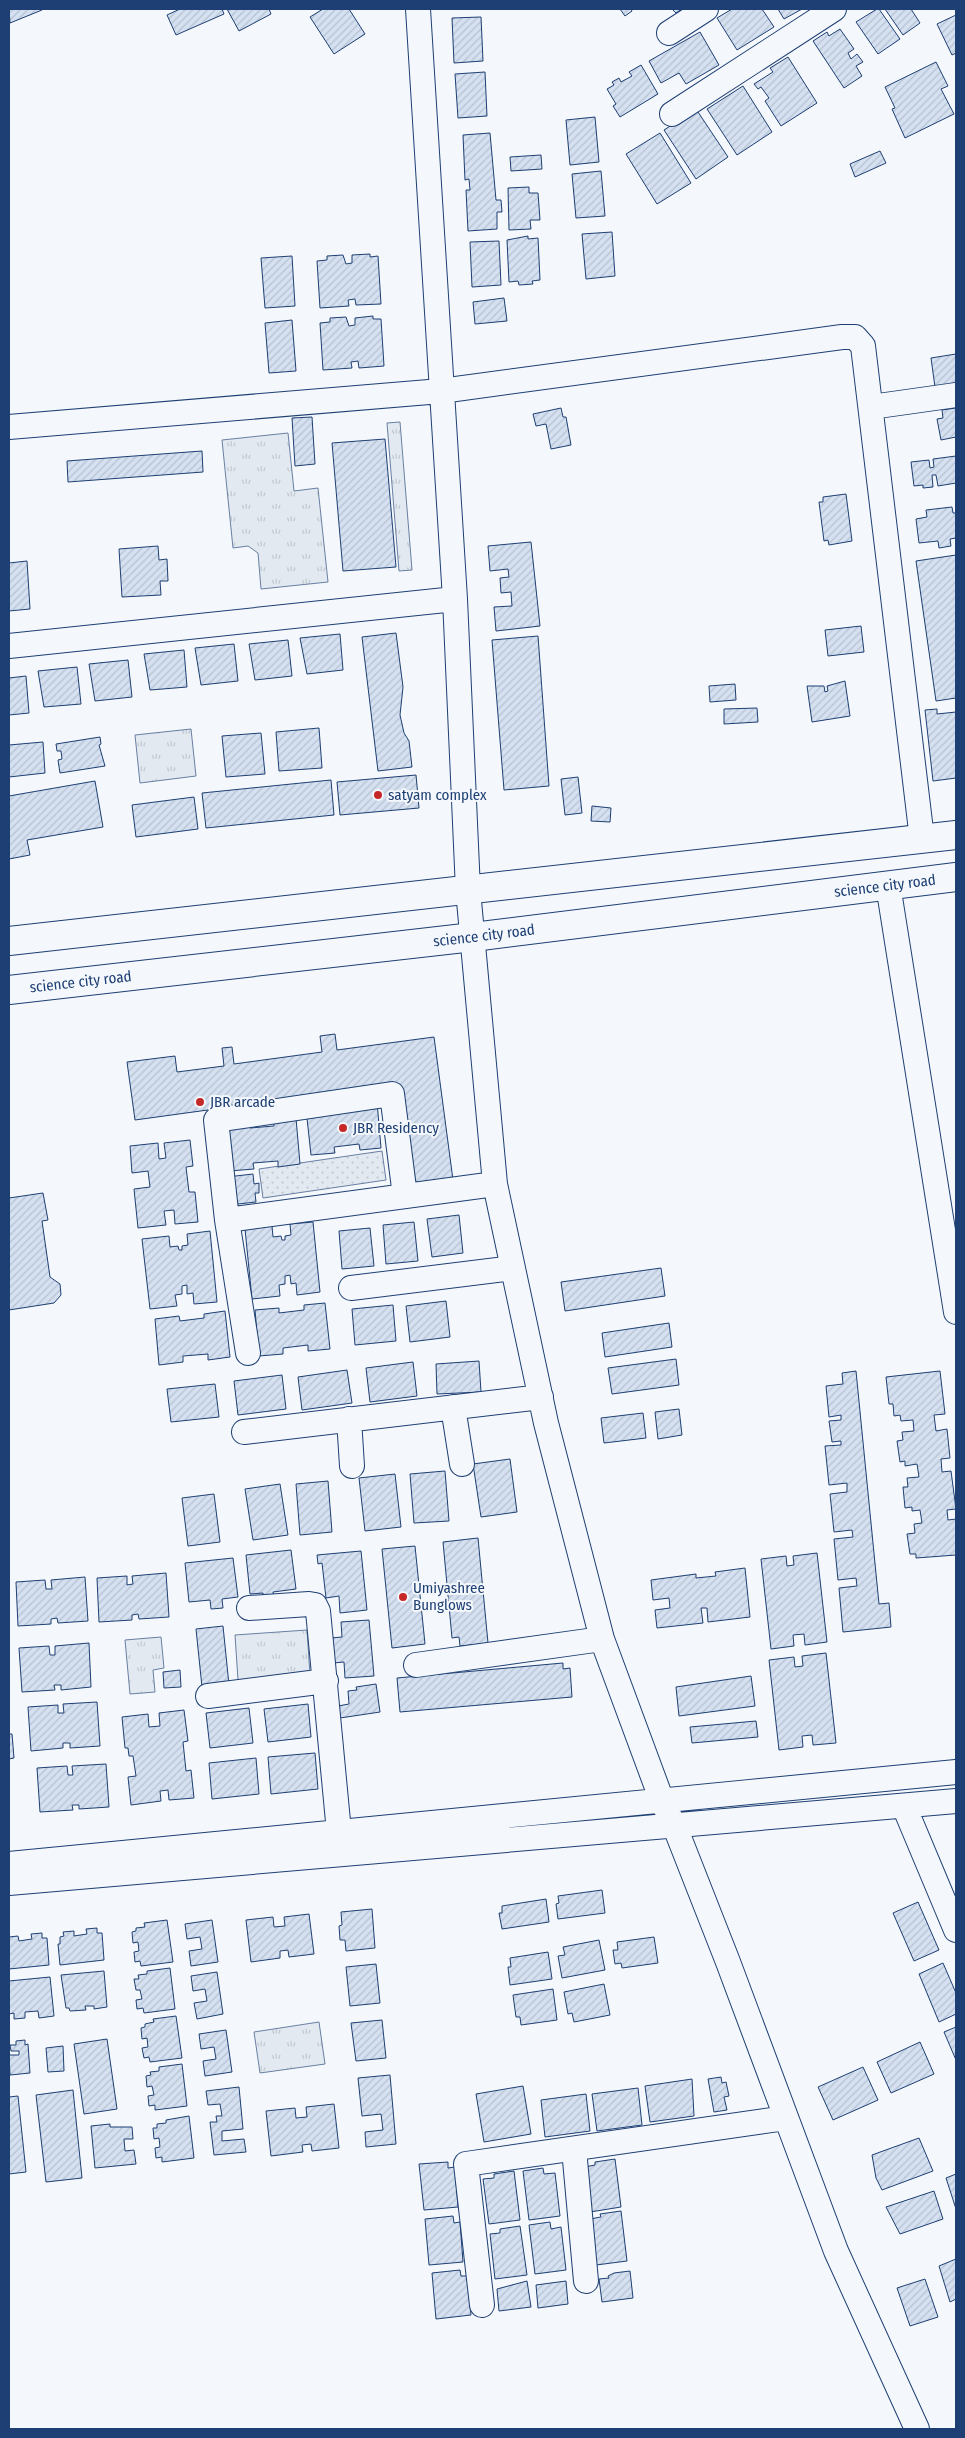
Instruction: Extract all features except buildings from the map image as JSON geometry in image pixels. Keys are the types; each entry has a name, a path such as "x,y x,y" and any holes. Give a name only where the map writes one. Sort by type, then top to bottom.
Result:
{"main road":[{"path":"9,941 956,835"},
{"name":"science city road","path":"9,990 473,937 956,877"}],"street":[{"path":"418,9 455,598 468,890 495,1184 541,1397 602,1639 662,1801 675,1827 728,1962 836,2251 917,2429"},
{"path":"669,33 706,9"},
{"path":"672,114 834,9"},
{"path":"9,427 441,391 842,337 855,337 863,346 922,839"},
{"path":"871,407 956,394"},
{"path":"9,646 455,598"},
{"path":"888,885 956,1312"},
{"path":"248,1353 227,1220 216,1120 392,1094 405,1196"},
{"path":"227,1220 495,1184"},
{"path":"351,1288 513,1268"},
{"path":"244,1432 541,1397"},
{"path":"453,1407 462,1464"},
{"path":"349,1419 352,1466"},
{"path":"249,1608 309,1604 315,1606 318,1611 339,1832"},
{"path":"416,1665 602,1639"},
{"path":"208,1696 326,1682"},
{"path":"9,1864 956,1772"},
{"path":"9,1883 675,1827 956,1801"},
{"path":"904,1806 956,1930"},
{"path":"482,2305 466,2164 786,2118"},
{"path":"574,2149 586,2281"}],"green space":[{"path":"400,422 412,570 399,571 387,423"},
{"path":"288,433 294,491 318,488 328,582 261,589 258,553 248,546 233,548 222,440"},
{"path":"191,729 196,776 140,783 135,735"},
{"path":"382,1151 386,1180 263,1198 259,1169"},
{"path":"307,1630 310,1675 238,1680 235,1635"},
{"path":"161,1637 164,1668 153,1670 155,1692 130,1694 125,1640"},
{"path":"319,2022 325,2064 260,2073 254,2032"}],"place":[{"name":"satyam complex","path":"378,795"},
{"name":"JBR arcade","path":"200,1102"},
{"name":"JBR Residency","path":"343,1128"},
{"name":"Umiyashree Bunglows","path":"403,1597"}]}
